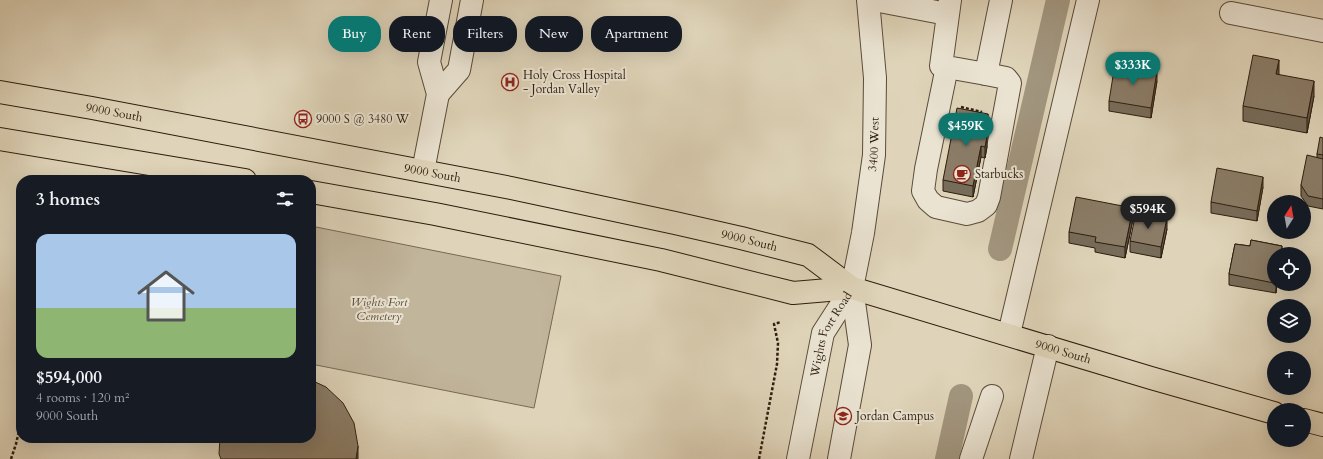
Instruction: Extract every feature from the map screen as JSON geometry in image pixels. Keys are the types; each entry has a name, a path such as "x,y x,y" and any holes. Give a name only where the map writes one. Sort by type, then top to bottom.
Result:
{"main road":[{"name":"9000 South","path":"0,92 92,108 511,188 667,221 808,255 852,288 1267,411"},
{"path":"0,139 215,175"},
{"name":"9000 South","path":"316,193 435,214 661,260 793,293 852,288"},
{"path":"1311,422 1323,425"}],"street":[{"path":"423,172 438,94 429,62 441,0"},
{"path":"438,94 459,70 472,0"},
{"name":"3400 West","path":"852,288 863,233 874,148 875,78 868,0"},
{"path":"874,0 948,7 941,66 948,67 986,74 1006,78 1010,84 989,196 986,205 978,211 967,214 936,207 928,200 923,191 926,170 948,67"},
{"path":"986,74 1001,0"},
{"path":"1009,334 1088,0"},
{"path":"1231,13 1323,31"},
{"name":"Wights Fort Road","path":"798,459 824,333 852,288"},
{"name":"Wights Fort Road","path":"839,459 860,345 852,288"},
{"path":"1020,459 1048,346"},
{"path":"971,459 992,396"}],"path":[{"path":"960,107 982,111 981,117"},
{"path":"759,459 777,364 778,344 774,324 781,322"},
{"path":"11,459 16,443"}],"green space":[{"name":"Wights Fort Cemetery","path":"316,227 561,276 534,408 316,365"}],"building":[{"path":"1253,55 1279,60 1276,74 1314,81 1307,118 1243,106"},
{"path":"1115,64 1157,71 1151,108 1109,101"},
{"name":"Starbucks","path":"957,108 988,114 983,136 987,136 985,147 981,146 973,186 943,180"},
{"path":"1320,137 1323,138 1323,155 1317,154"},
{"path":"1307,155 1323,159 1323,199 1307,195 1301,185"},
{"path":"1217,168 1263,177 1257,211 1211,202"},
{"path":"1076,197 1133,208 1125,247 1095,242 1096,237 1069,232"},
{"path":"1136,212 1167,218 1161,247 1130,241"},
{"path":"1251,240 1282,246 1267,247 1267,282 1229,274 1235,244 1250,246"},
{"path":"316,382 326,387 343,403 354,423 358,446 356,459 221,459 219,454 220,443 316,443"}],"waterway":[{"path":"1000,249 1058,0"},
{"path":"947,459 961,396"}],"place":[{"name":"Holy Cross Hospital - Jordan Valley","path":"510,82"},
{"name":"9000 S @ 3480 W","path":"303,119"},
{"name":"Starbucks","path":"962,174"},
{"name":"Jordan Campus","path":"843,416"}]}
